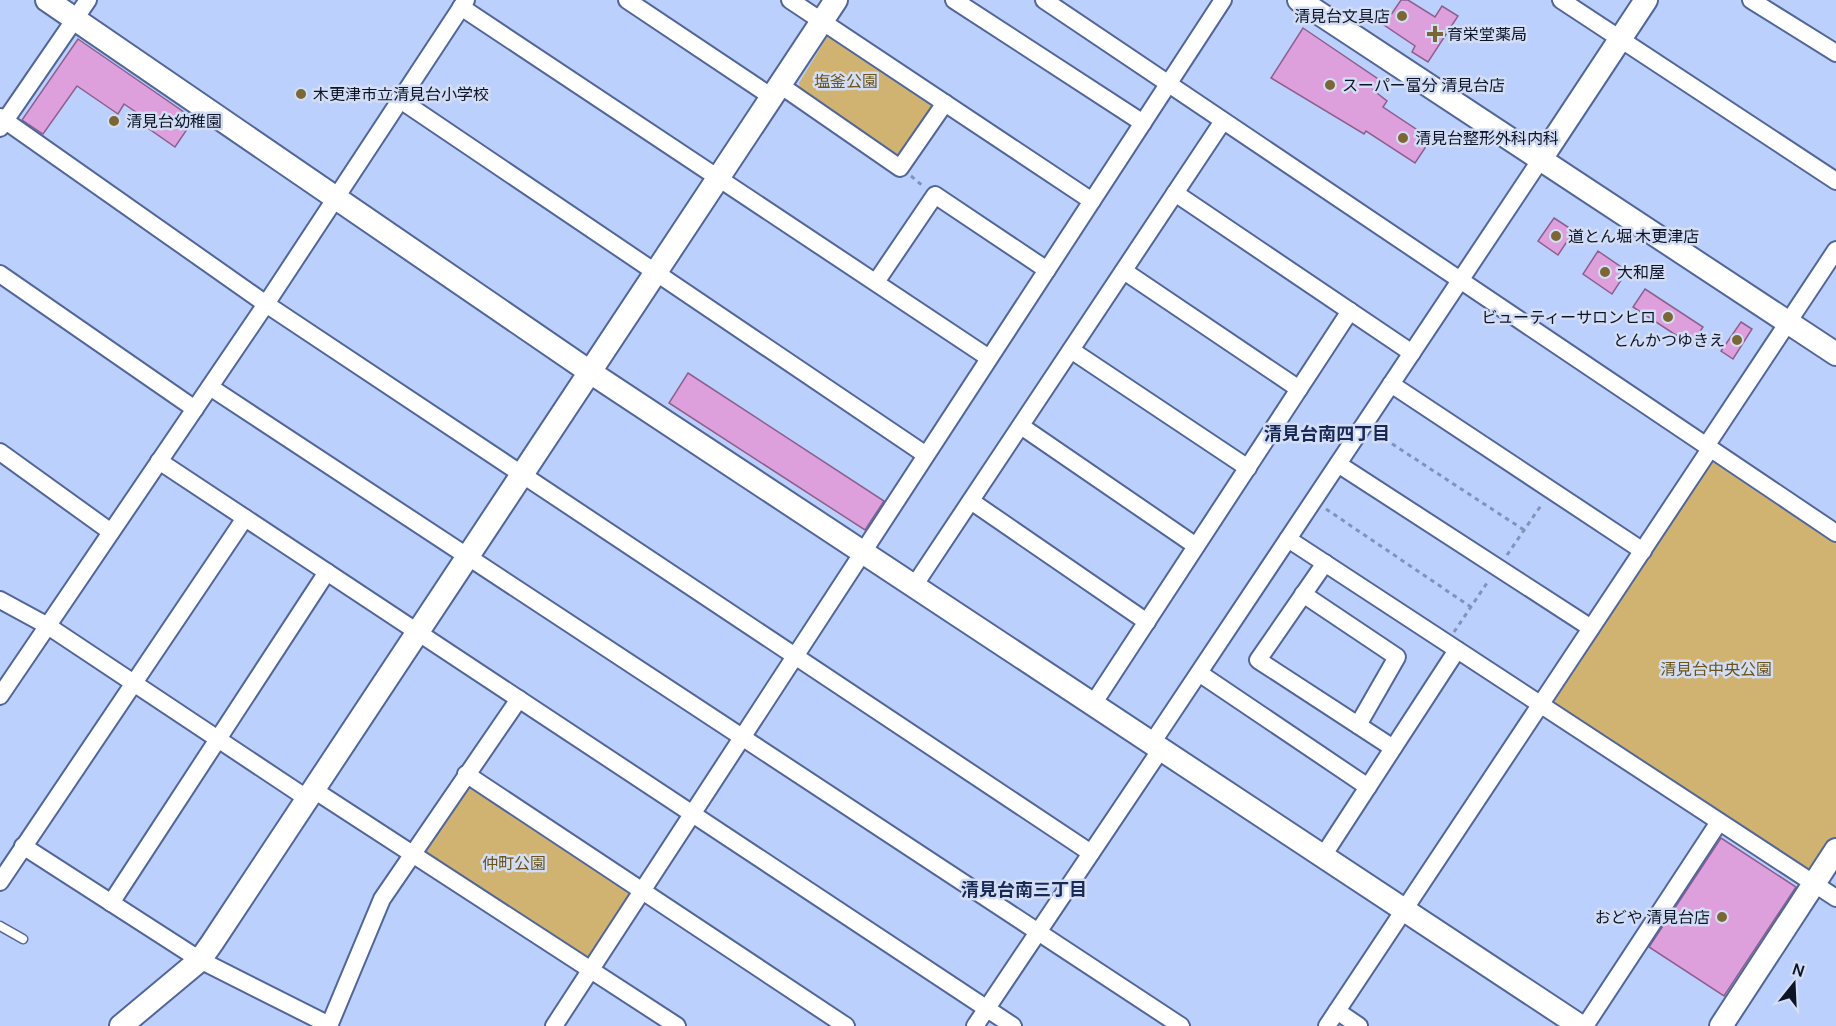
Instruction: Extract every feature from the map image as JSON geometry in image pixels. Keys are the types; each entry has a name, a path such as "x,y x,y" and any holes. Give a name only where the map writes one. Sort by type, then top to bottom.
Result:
{"street":[{"path":"47,0 590,372 1583,1026 1719,822"},
{"path":"88,0 2,122 521,476 1091,853"},
{"path":"627,0 900,168 945,103"},
{"path":"790,0 1092,201"},
{"path":"122,1026 200,960 836,0"},
{"path":"954,0 1143,123"},
{"path":"1044,0 1836,533"},
{"path":"554,1026 1223,0"},
{"path":"1299,0 1836,354"},
{"path":"1561,0 1836,182"},
{"path":"975,1026 1091,853 1199,673 1646,0"},
{"path":"1751,0 1836,53"},
{"path":"0,696 266,304 334,196 464,4 989,358"},
{"path":"399,99 926,455"},
{"path":"914,586 1223,121"},
{"path":"1175,193 1412,353"},
{"path":"876,282 935,195 1047,270"},
{"path":"1327,1026 1642,551 1788,321 1836,250"},
{"path":"1124,271 1299,389"},
{"path":"0,274 195,409"},
{"path":"1093,704 1350,311"},
{"path":"1071,350 1248,468"},
{"path":"1391,384 1642,551"},
{"path":"210,387 1181,1026"},
{"path":"1021,426 1196,546"},
{"path":"0,452 111,532"},
{"path":"159,461 1013,1026"},
{"path":"1338,464 1591,628"},
{"path":"971,501 1147,622"},
{"path":"0,882 244,518"},
{"path":"1288,539 1836,898"},
{"path":"1325,563 1258,660 1393,748"},
{"path":"111,903 327,572"},
{"path":"1303,594 1397,657 1358,725"},
{"path":"0,600 48,626 218,739 412,852 677,1026"},
{"path":"1323,856 1393,748 1452,647"},
{"path":"1199,673 1368,787"},
{"path":"23,846 200,960 329,1025 382,899 412,852 519,699"},
{"path":"466,774 846,1026"},
{"path":"1721,1026 1836,850"},
{"path":"1337,1011 1359,1026"}],"lane":[{"path":"0,926 23,939"}],"path":[{"path":"900,168 935,195"},
{"path":"1364,425 1524,530"},
{"path":"1452,647 1471,607 1551,490"},
{"path":"1314,501 1471,607"}],"green space":[{"name":"塩釜公園","path":"829,34 932,100 933,105 901,153 897,155 800,90 799,83"},
{"name":"清見台中央公園","path":"1711,458 1836,541 1836,841 1813,878 1549,703"},
{"name":"仲町公園","path":"466,774 642,890 590,970 412,852"}],"building":[{"path":"1401,0 1408,0 1435,17 1442,6 1458,16 1428,62 1412,52 1415,46 1384,25"},
{"name":"スーパー富分 清見台店","path":"1303,28 1381,81 1373,90 1387,101 1383,107 1431,139 1415,163 1366,131 1364,134 1271,78"},
{"path":"78,39 194,119 175,147 145,126 149,121 124,104 118,114 77,86 43,134 22,120"},
{"name":"道とん堀 木更津店","path":"1554,218 1574,231 1558,255 1538,241"},
{"name":"大和屋","path":"1598,251 1627,271 1612,294 1583,274"},
{"name":"ビューティーサロンヒロ","path":"1645,289 1703,327 1691,345 1633,307"},
{"name":"とんかつゆきえ","path":"1741,322 1752,329 1733,359 1721,351"},
{"path":"688,373 884,501 865,530 669,403"},
{"name":"おどや 清見台店","path":"1721,838 1796,887 1724,996 1649,947"}],"place":[{"name":"清見台文具店","path":"1402,16"},
{"name":"育栄堂薬局","path":"1435,34"},
{"name":"スーパー富分 清見台店","path":"1330,85"},
{"name":"木更津市立清見台小学校","path":"301,94"},
{"name":"清見台幼稚園","path":"114,121"},
{"name":"清見台整形外科内科","path":"1403,138"},
{"name":"道とん堀 木更津店","path":"1556,236"},
{"name":"大和屋","path":"1605,272"},
{"name":"ビューティーサロンヒロ","path":"1668,317"},
{"name":"とんかつゆきえ","path":"1737,340"},
{"name":"おどや 清見台店","path":"1722,917"}],"district":[{"name":"清見台南四丁目","path":"1327,434"},
{"name":"清見台南三丁目","path":"1024,890"}]}
